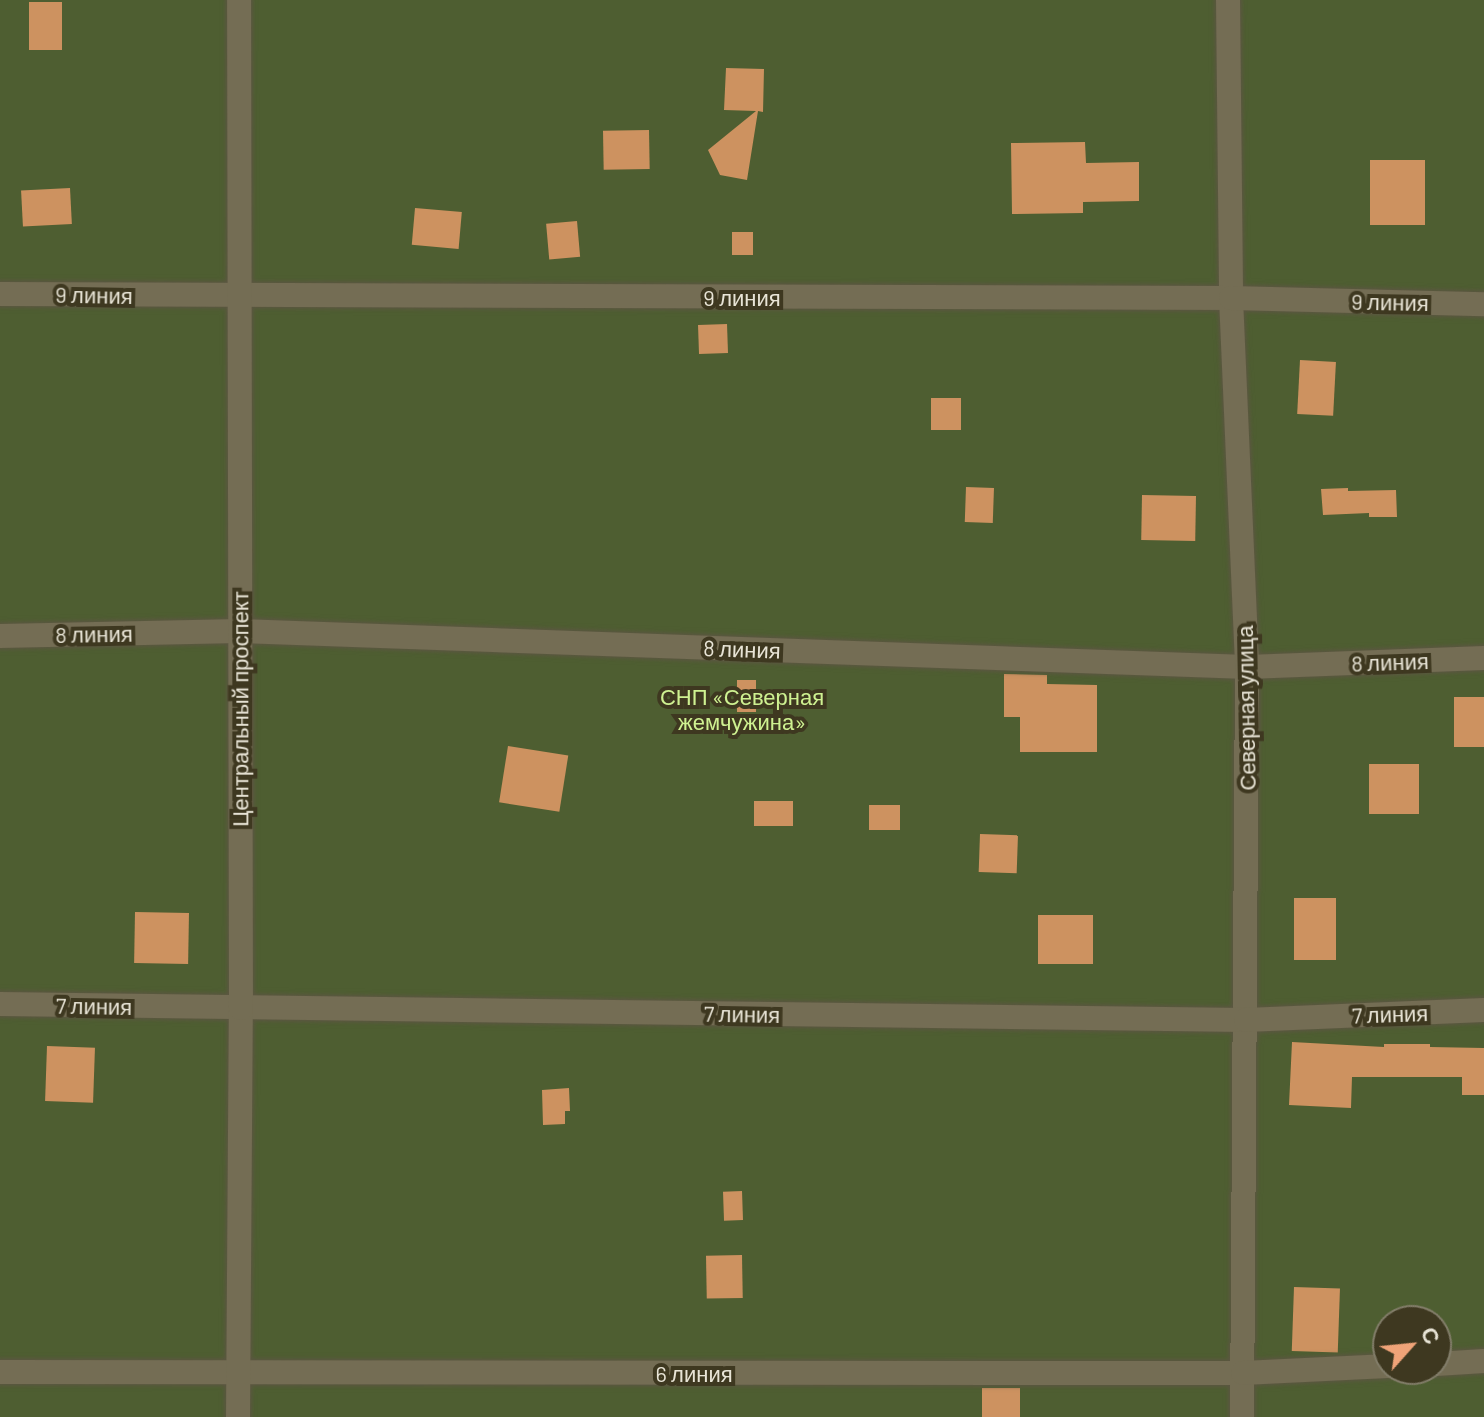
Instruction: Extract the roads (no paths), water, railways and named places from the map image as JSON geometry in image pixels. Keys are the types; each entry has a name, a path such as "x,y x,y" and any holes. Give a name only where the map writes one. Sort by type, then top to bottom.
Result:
{"street":[{"name":"Центральный проспект","path":"238,1417 241,1008 239,0"},
{"name":"Северная улица","path":"1228,0 1231,298 1247,667 1242,1417"},
{"name":"9 линия","path":"0,294 1231,298 1484,304"},
{"name":"8 линия","path":"0,636 240,631 1247,667 1484,658"},
{"name":"7 линия","path":"0,1004 1246,1020 1484,1010"},
{"path":"1452,1363 1484,1361"},
{"name":"6 линия","path":"0,1372 240,1375 1243,1373 1372,1367"}],"park label":[{"name":"СНП «Северная жемчужина»","path":"742,708"}]}
